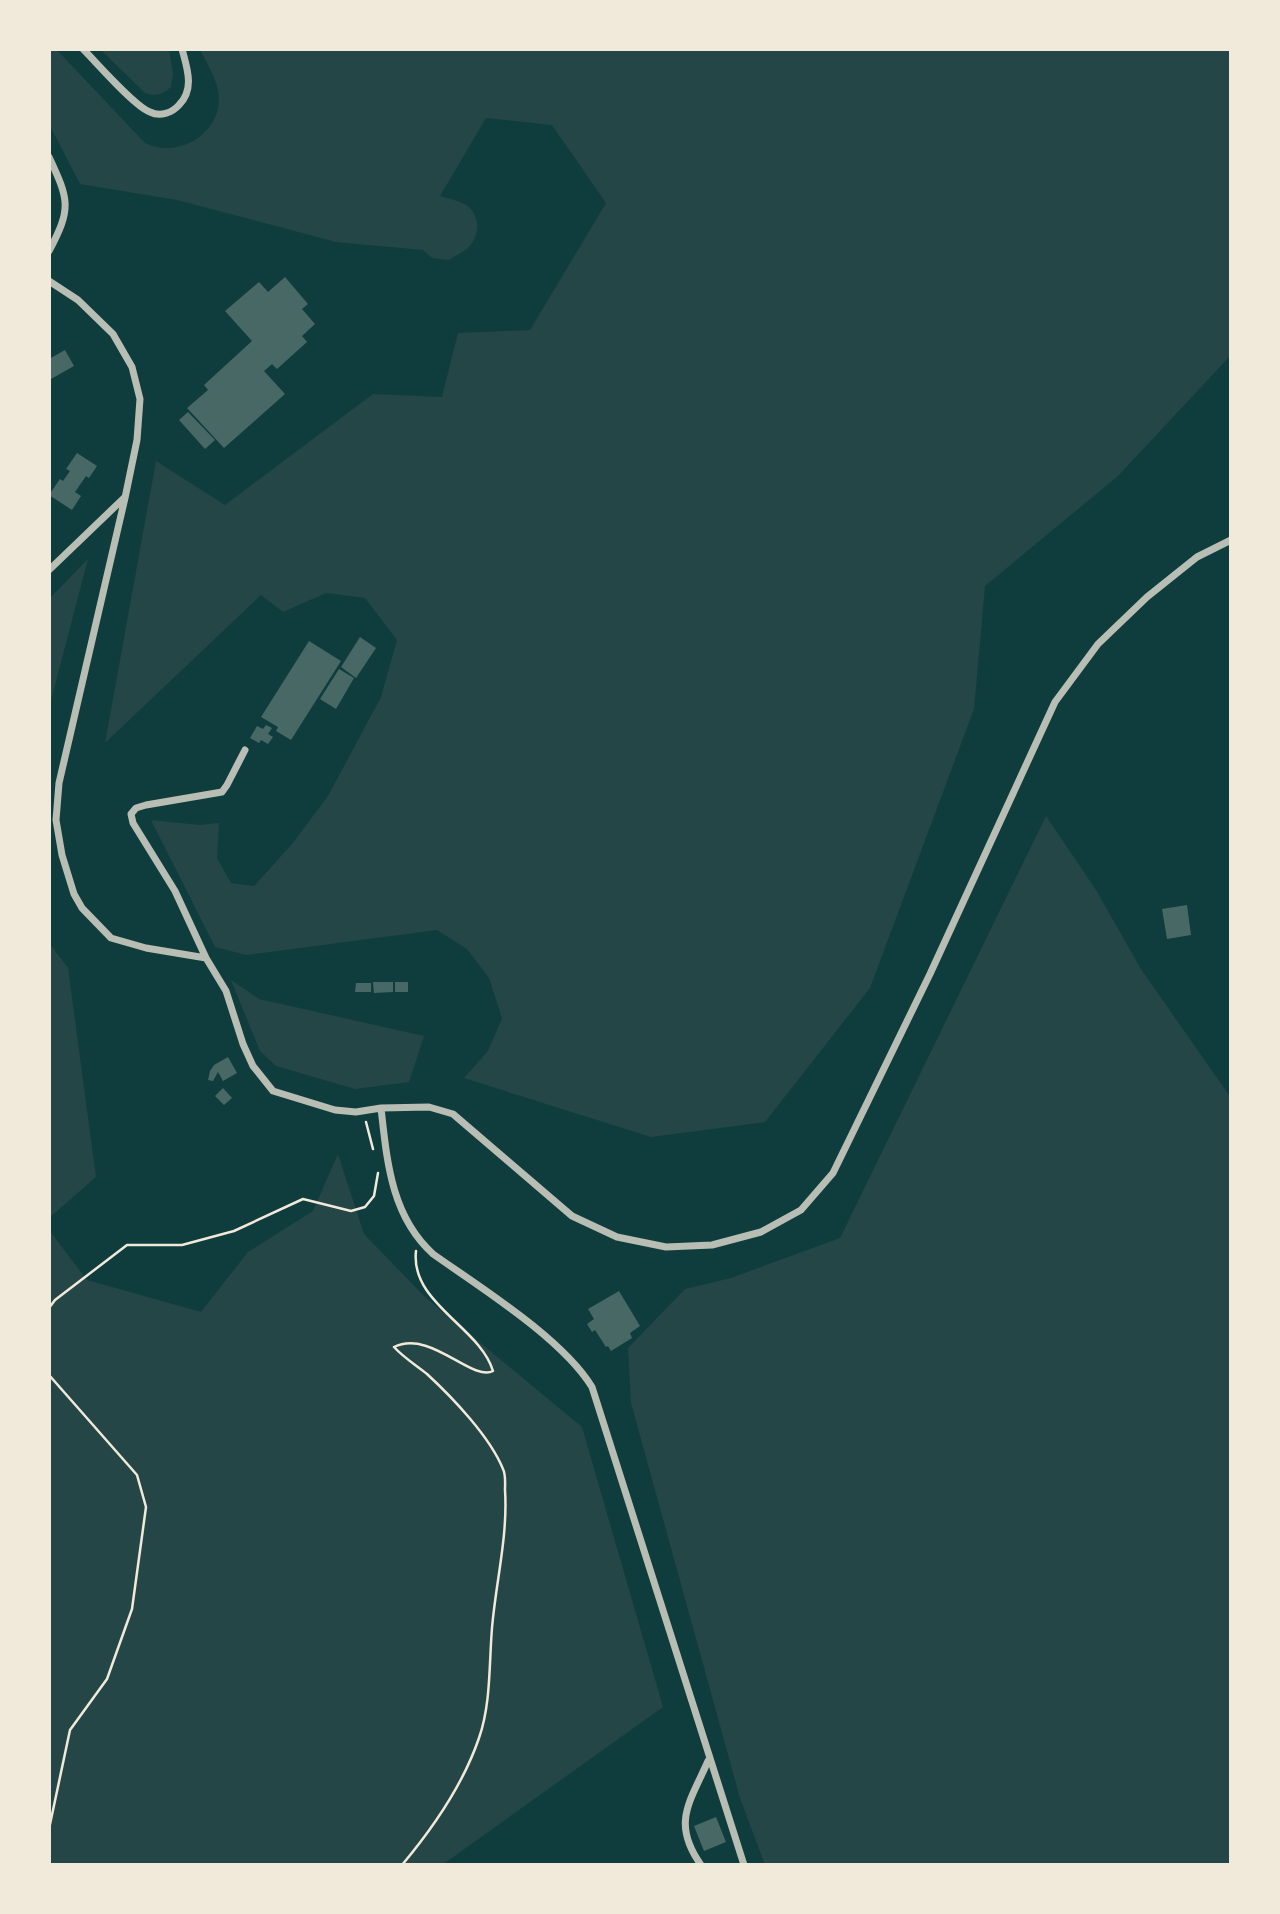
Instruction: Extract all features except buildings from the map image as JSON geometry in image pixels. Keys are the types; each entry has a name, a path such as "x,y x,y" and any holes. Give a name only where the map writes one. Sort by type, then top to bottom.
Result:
{"street":[{"path":"83,49 142,108 157,114 170,112 178,107 187,93 190,80 181,49"},
{"path":"49,157 63,186 66,205 63,225 49,251"},
{"path":"49,281 78,300 113,334 132,367 140,409 137,440 125,498 59,783 56,803 58,835 66,870 82,908 111,938 146,948 206,958"},
{"path":"49,570 125,498"},
{"path":"245,750 222,792 142,806 131,814 135,826 175,891 206,958 226,991 253,1066 273,1091 316,1106 356,1112 381,1108 429,1107 453,1114 572,1216 617,1237 666,1247 712,1245 761,1233 801,1210 833,1173 930,974 1055,702 1098,644 1147,597 1197,556 1231,540"},
{"path":"381,1108 391,1181 401,1211 418,1239 433,1254 552,1343 575,1364 592,1387 744,1865"},
{"path":"701,1865 688,1844 685,1823 687,1808 709,1760"}],"path":[{"path":"356,1112 366,1123 376,1158"},
{"path":"49,1308 55,1300 127,1245 182,1245 234,1231 303,1199 351,1211 365,1207 374,1196 379,1170"},
{"path":"402,1865 441,1814 463,1776 480,1737 507,1514 504,1471 489,1445 465,1414 426,1374 406,1360 394,1347 402,1343 437,1349 480,1373 488,1374 494,1371 479,1346 436,1301 424,1284 415,1261 418,1239"},
{"path":"49,1375 136,1475 146,1507 132,1609 107,1679 70,1730 49,1829"}],"shaded area":[{"path":"49,49 56,49 145,143 172,148 186,145 208,129 219,105 213,74 200,49 1231,49 1231,355 1118,476 985,586 974,709 870,988 765,1122 651,1137 464,1078 488,1051 502,1018 489,978 467,949 437,930 246,955 215,947 151,820 199,825 219,823 217,858 231,883 254,886 292,844 328,796 381,697 397,640 365,598 326,593 283,612 261,595 105,743 156,461 225,505 373,394 442,397 458,333 530,330 606,203 552,125 486,118 440,196 471,209 477,226 472,243 449,260 432,258 423,250 336,242 177,200 80,184 49,124"},
{"path":"100,49 169,49 173,74 171,87 159,95 145,93"},
{"path":"88,559 49,708 49,599"},
{"path":"1046,816 1096,890 1141,969 1231,1098 1231,1865 765,1865 740,1798 631,1403 628,1348 685,1289 731,1278 840,1238"},
{"path":"49,943 68,968 96,1177 49,1218"},
{"path":"231,980 259,999 424,1036 409,1082 355,1089 276,1066 260,1051"},
{"path":"338,1154 364,1234 425,1297 582,1427 663,1707 442,1865 49,1865 49,1230 87,1280 201,1312 248,1252 313,1211"}]}
